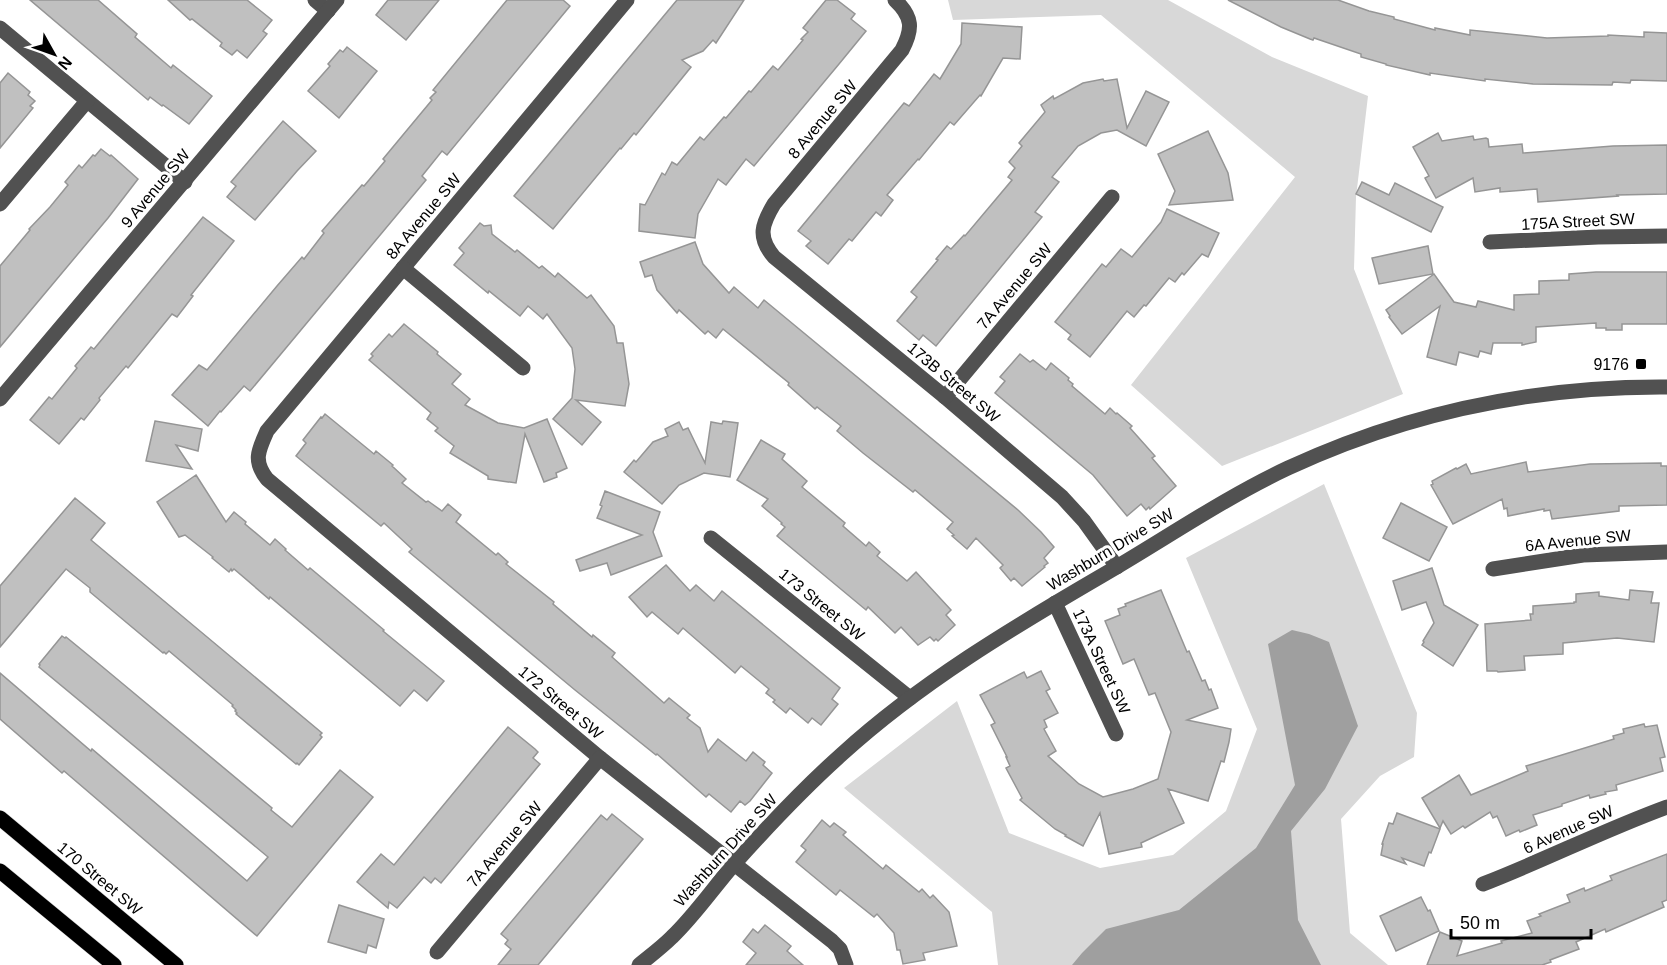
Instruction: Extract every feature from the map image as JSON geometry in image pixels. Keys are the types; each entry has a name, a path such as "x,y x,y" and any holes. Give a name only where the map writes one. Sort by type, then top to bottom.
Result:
{"main road":[{"name":"170 Street SW","path":"0,818 176,965"},
{"path":"0,871 114,965"}],"street":[{"path":"315,0 332,5"},
{"name":"8A Avenue SW","path":"258,461 260,447 267,431 627,0"},
{"name":"8 Avenue SW","path":"762,233 774,204 908,40 911,28 909,17 895,0"},
{"name":"9 Avenue SW","path":"0,399 332,5"},
{"path":"0,28 185,182"},
{"path":"0,204 87,101"},
{"name":"7A Avenue SW","path":"945,397 1112,197"},
{"name":"173B Street SW","path":"762,233 766,249 774,257 945,397 1069,504 1117,567"},
{"name":"175A Street SW","path":"1490,242 1667,236"},
{"path":"403,268 523,368"},
{"name":"Washburn Drive SW","path":"639,965 673,936 735,863 806,787 844,751 910,698 1016,626 1244,491 1342,445 1389,428 1445,412 1550,393 1627,387 1667,387"},
{"name":"172 Street SW","path":"258,461 267,479 600,758 832,941 840,949 846,965"},
{"name":"173 Street SW","path":"711,538 910,698"},
{"name":"6A Avenue SW","path":"1493,569 1583,555 1667,552"},
{"name":"173A Street SW","path":"1055,603 1116,734"},
{"name":"7A Avenue SW","path":"437,952 600,758"},
{"name":"6 Avenue SW","path":"1483,884 1667,807"},
{"name":"Washburn Drive SW","path":"658,965 673,936"}],"shaded area":[{"path":"948,0 1168,0 1272,57 1368,96 1356,197 1354,269 1403,394 1222,466 1131,385 1295,177 1101,15 953,20"},
{"path":"1324,484 1417,713 1414,757 1380,776 1341,819 1350,933 1388,965 998,965 992,912 844,788 957,701 1009,833 1100,868 1173,855 1226,811 1257,729 1186,558"},
{"path":"1292,630 1329,642 1358,726 1325,789 1291,831 1298,920 1321,965 1072,965 1106,929 1179,910 1256,848 1295,785 1268,644"}],"building":[{"path":"30,0 98,0 137,34 135,37 171,68 173,65 212,96 189,124 150,97 148,100"},
{"path":"168,0 247,0 272,20 263,31 267,34 247,58 237,50 232,55 220,46 222,43 192,19 190,20"},
{"path":"388,0 439,0 406,40 376,15"},
{"path":"507,0 563,0 570,6 447,155 442,151 422,176 426,180 250,391 244,386 208,426 172,395 199,365 207,370 302,257 304,259 324,233 322,231 385,161 383,159 432,100 430,98 436,92 433,90"},
{"path":"677,0 744,0 716,43 713,40 703,51 682,60 691,67 636,135 634,133 620,148 553,229 514,196"},
{"path":"826,0 837,0 855,14 851,19 866,31 754,166 746,159 726,185 718,179 698,214 695,238 639,231 640,204 645,205 662,173 665,175 672,162 677,165 700,137 704,140 773,66 778,70 803,40 801,39 808,32 803,28"},
{"path":"1228,0 1338,0 1435,30 1435,28 1470,35 1470,30 1547,38 1608,35 1644,37 1644,32 1667,33 1667,81 1631,80 1630,83 1613,82 1612,85 1533,84 1485,79 1485,81 1430,73 1430,75 1386,65 1361,57 1361,54 1314,38 1310,39"},
{"path":"962,23 1022,27 1020,59 1003,58 981,96 954,125 950,122 887,195 893,200 881,216 876,212 852,241 849,239 828,264 806,246 811,241 798,231 904,103 909,106 934,74 940,79 961,44"},
{"path":"347,47 377,71 339,118 308,91 330,66 328,64 340,50 343,52"},
{"path":"8,73 30,92 28,95 35,101 30,106 33,108 0,148 0,83"},
{"path":"1103,79 1104,81 1117,79 1127,128 1146,91 1169,102 1146,146 1117,130 1101,133 1078,146 1052,177 1059,182 1035,212 1042,217 936,346 923,335 919,340 897,321 917,297 911,292 947,246 951,249 965,236 1012,180 1008,177 1015,168 1009,162 1022,146 1019,143 1045,112 1041,105 1053,96 1054,99 1083,83"},
{"path":"283,121 316,151 255,220 227,197 236,186 231,182"},
{"path":"1208,131 1228,173 1233,200 1169,205 1175,191 1158,154"},
{"path":"1438,133 1442,141 1473,136 1474,140 1488,139 1489,147 1522,144 1523,153 1613,146 1667,145 1667,194 1617,195 1538,202 1537,189 1500,192 1500,188 1475,192 1473,178 1436,198 1425,178 1429,176 1413,147"},
{"path":"101,149 138,179 0,347 0,266 68,185 65,182 79,165 82,168"},
{"path":"1362,182 1389,195 1395,183 1443,207 1431,232 1356,194"},
{"path":"1167,209 1219,233 1208,257 1202,254 1175,282 1169,278 1134,317 1127,311 1090,357 1068,339 1071,335 1055,322 1102,264 1106,267 1121,249 1132,257 1161,222"},
{"path":"203,217 234,241 191,295 193,296 177,317 172,314 128,368 126,366 99,398 100,400 84,420 81,418 59,444 30,420 49,397 52,399 77,368 75,366 91,347 94,349"},
{"path":"480,223 484,226 491,225 492,234 539,268 542,266 555,277 558,273 587,298 591,295 614,326 617,343 623,343 629,384 625,406 576,400 601,422 582,445 553,419 572,398 575,369 572,348 547,314 543,319 528,306 520,316 454,265 464,253 459,248"},
{"path":"695,242 703,264 729,293 734,287 758,308 764,300 1018,510 1054,547 1044,558 1048,563 1045,567 1022,586 1014,578 1011,581 1000,568 1003,565 976,538 967,549 947,529 953,522 915,490 913,492 863,453 837,431 841,426 817,407 815,409 788,385 789,383 723,329 716,338 708,331 705,334 679,310 677,313 657,290 652,275 645,277 640,262"},
{"path":"1428,246 1433,274 1379,284 1372,258"},
{"path":"1667,272 1667,324 1622,324 1622,330 1596,328 1596,323 1536,327 1536,342 1522,345 1522,343 1493,343 1491,354 1480,351 1478,357 1459,352 1456,365 1427,357 1440,306 1402,334 1386,310 1434,274 1454,302 1476,307 1478,301 1514,310 1514,295 1539,294 1539,281 1569,280 1569,274"},
{"path":"404,324 461,374 452,384 470,399 465,405 498,423 524,428 547,419 567,468 556,473 557,477 544,482 525,434 516,483 488,479 488,476 450,453 454,446 435,431 438,428 427,419 431,413 369,360 373,356 371,354 389,334 392,337"},
{"path":"1020,354 1046,370 1051,363 1069,378 1072,386 1105,414 1110,408 1117,413 1132,426 1130,428 1155,456 1152,458 1176,486 1150,509 1149,507 1146,510 1141,504 1127,516 1093,475 995,393 1005,381 1000,377"},
{"path":"325,414 374,454 376,451 393,465 406,479 402,483 426,502 428,501 442,511 448,504 461,515 456,522 496,555 498,553 508,562 506,564 554,602 553,604 592,637 593,635 615,653 612,657 664,703 669,698 690,715 687,718 700,728 708,752 718,739 746,761 753,752 765,762 763,765 772,773 750,801 745,805 740,801 731,812 709,794 706,797 657,754 575,690 409,552 412,549 384,523 381,526 296,456 306,443 303,440"},
{"path":"155,421 202,429 198,451 176,445 192,469 146,461"},
{"path":"723,421 738,423 730,477 704,473 679,485 662,504 624,472 653,442 668,436 665,429 679,422 683,430 688,428 705,463 711,422 722,424"},
{"path":"761,440 785,454 782,459 807,481 802,487 845,523 843,526 866,546 869,542 880,552 877,556 907,581 916,572 951,610 946,615 955,625 938,641 930,637 918,645 901,627 895,633 868,607 866,610 777,536 785,527 762,506 768,499 737,480"},
{"path":"1526,462 1528,472 1590,464 1661,463 1661,466 1667,466 1667,505 1619,506 1619,511 1552,519 1550,510 1544,511 1544,509 1508,516 1502,499 1453,524 1431,485 1432,481 1466,464 1471,474"},
{"path":"196,475 226,522 234,512 270,545 275,539 308,570 310,568 444,681 427,701 414,690 400,706 234,569 229,572 185,535 179,537 157,502"},
{"path":"605,491 660,512 653,532 662,556 611,575 607,563 580,571 576,560 642,535 597,518"},
{"path":"75,498 105,523 91,540 322,733 320,735 322,737 299,765 236,714 233,705 169,651 166,654 163,653 66,569 0,647 0,586"},
{"path":"1401,503 1447,527 1429,561 1383,538"},
{"path":"666,565 690,591 696,585 714,601 722,591 840,688 832,699 838,704 821,725 812,718 808,723 790,708 786,713 766,693 769,689 741,666 735,673 683,628 678,634 652,612 647,617 629,597"},
{"path":"1432,568 1444,605 1478,625 1453,666 1422,645 1434,623 1426,602 1402,610 1393,581"},
{"path":"1161,590 1187,652 1189,651 1202,681 1205,680 1209,690 1211,689 1218,708 1187,720 1231,729 1229,742 1224,762 1221,761 1208,801 1168,789 1184,823 1141,843 1142,847 1109,854 1100,813 1083,846 1055,829 1020,800 1022,798 1006,768 1010,766 1007,757 991,725 995,723 980,695 1024,672 1027,678 1041,671 1050,689 1046,691 1058,713 1044,720 1047,727 1044,729 1056,751 1048,756 1079,784 1103,797 1158,779 1171,732 1155,693 1149,695 1134,659 1123,664 1105,621 1120,615 1118,609 1126,606 1125,604"},
{"path":"1630,590 1653,592 1651,603 1659,603 1654,642 1617,638 1563,643 1563,654 1524,656 1525,670 1487,671 1485,624 1531,620 1530,614 1533,614 1533,606 1574,603 1576,594 1599,592 1599,596 1629,600"},
{"path":"62,636 99,664 292,827 340,770 373,797 257,936 0,719 0,673 247,881 268,857 39,667"},
{"path":"1644,724 1645,727 1657,725 1665,757 1660,758 1663,771 1616,785 1617,790 1605,792 1606,794 1590,798 1589,795 1533,815 1537,825 1520,832 1519,830 1506,836 1497,816 1493,818 1490,812 1451,834 1443,821 1440,828 1422,798 1459,775 1471,795 1528,771 1526,766 1614,739 1613,736 1624,733 1623,729"},
{"path":"508,727 538,752 533,758 540,764 441,883 435,878 431,883 424,877 397,908 389,902 388,908 357,882 381,854 394,865"},
{"path":"1397,813 1440,829 1424,866 1402,858 1406,864 1381,855 1389,823 1393,824"},
{"path":"612,814 643,839 538,965 498,965 511,949 505,944 508,940 501,934 601,815 607,820"},
{"path":"822,820 830,827 834,823 846,832 843,835 883,869 886,865 919,892 922,889 930,898 933,895 949,912 957,946 923,953 925,960 903,964 900,950 897,950 894,933 877,914 874,917 840,890 836,895 796,862 806,850 801,846"},
{"path":"1667,854 1667,900 1662,902 1664,907 1576,942 1579,949 1550,960 1551,962 1542,965 1427,965 1440,932 1462,941 1457,956 1532,933 1527,921 1570,902 1567,895 1584,888 1585,891 1612,880 1610,876"},
{"path":"1421,897 1428,911 1430,910 1439,931 1396,951 1380,916"},
{"path":"339,905 384,919 376,948 368,945 366,953 328,942"},
{"path":"765,925 791,946 787,951 803,965 746,965 756,953 743,942 753,929 758,933"}],"place":[{"name":"9176","path":"1641,364"}]}
